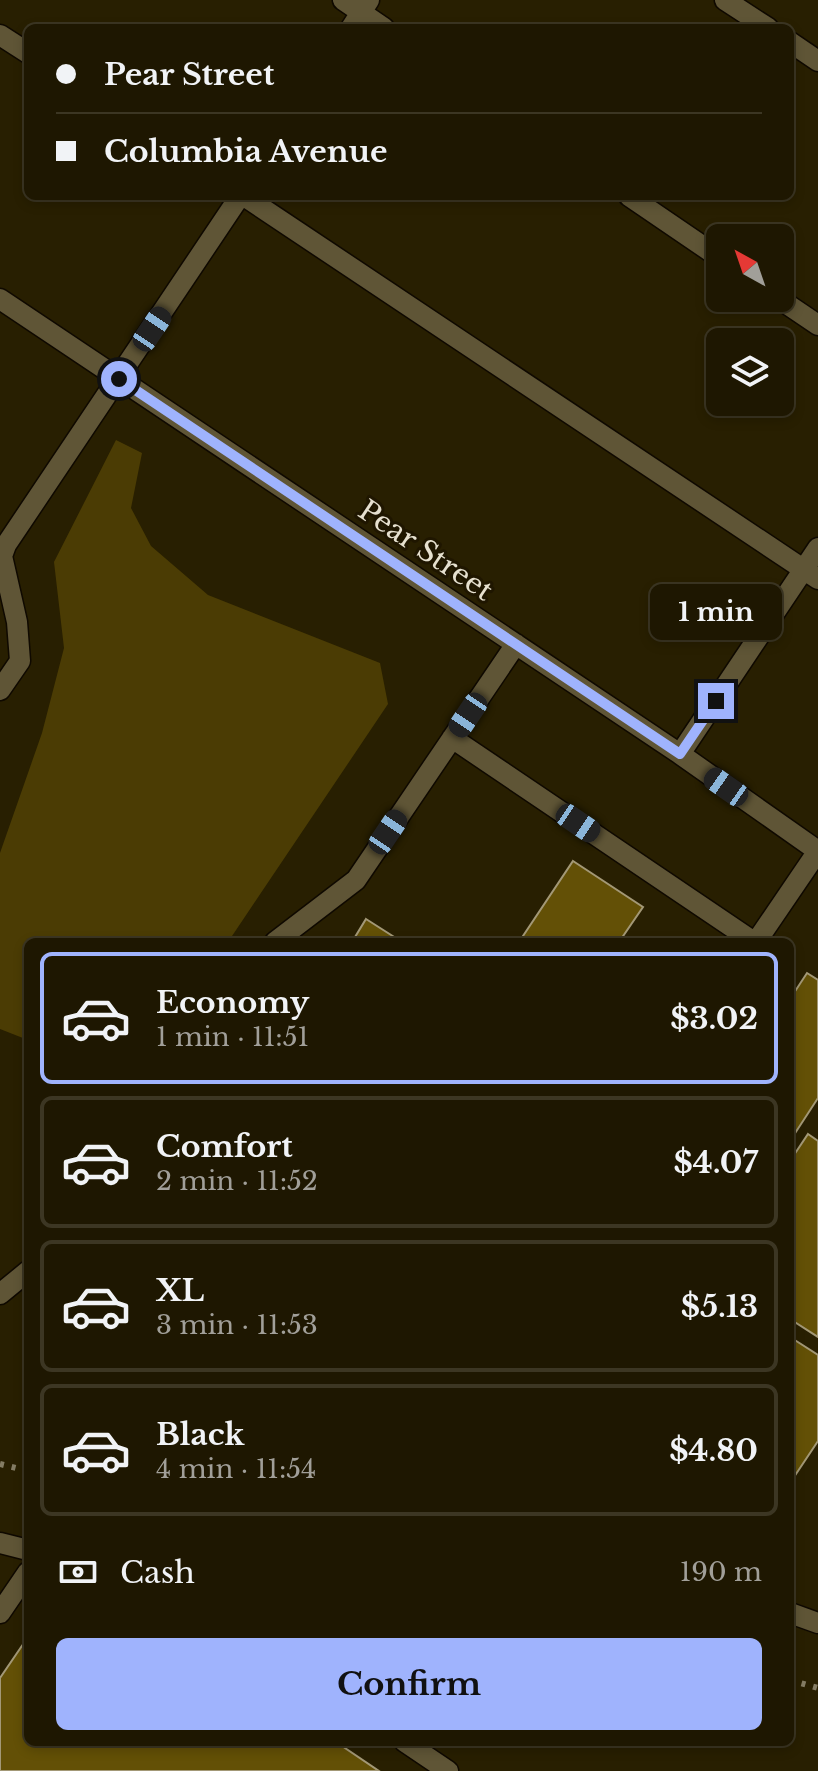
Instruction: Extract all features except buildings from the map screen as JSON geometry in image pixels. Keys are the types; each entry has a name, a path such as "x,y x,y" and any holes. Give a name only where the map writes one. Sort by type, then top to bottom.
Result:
{"street":[{"path":"343,0 378,24"},
{"path":"725,0 762,24"},
{"path":"0,35 24,50"},
{"path":"794,45 818,61"},
{"path":"0,690 20,661 17,622 2,556 3,543 119,379 239,200"},
{"path":"248,200 811,574"},
{"path":"635,200 706,248"},
{"name":"Pear Street","path":"0,299 680,754 818,851"},
{"path":"794,309 818,325"},
{"path":"680,754 811,574 818,548"},
{"path":"280,938 356,880 516,644"},
{"path":"452,738 749,938"},
{"path":"758,938 818,851"},
{"path":"0,1294 24,1274"},
{"path":"0,1543 24,1549"},
{"path":"0,1613 24,1578"},
{"path":"794,1614 818,1623"},
{"path":"411,1746 448,1771"}],"shaded area":[{"path":"116,440 142,453 131,508 151,546 208,595 380,663 388,704 231,938 24,938 24,1038 0,1029 0,853 42,733 64,648 54,562"}],"railway":[{"path":"0,1464 24,1470"},
{"path":"794,1681 818,1688"}],"route":[{"path":"119,379 680,754 716,701"}]}
